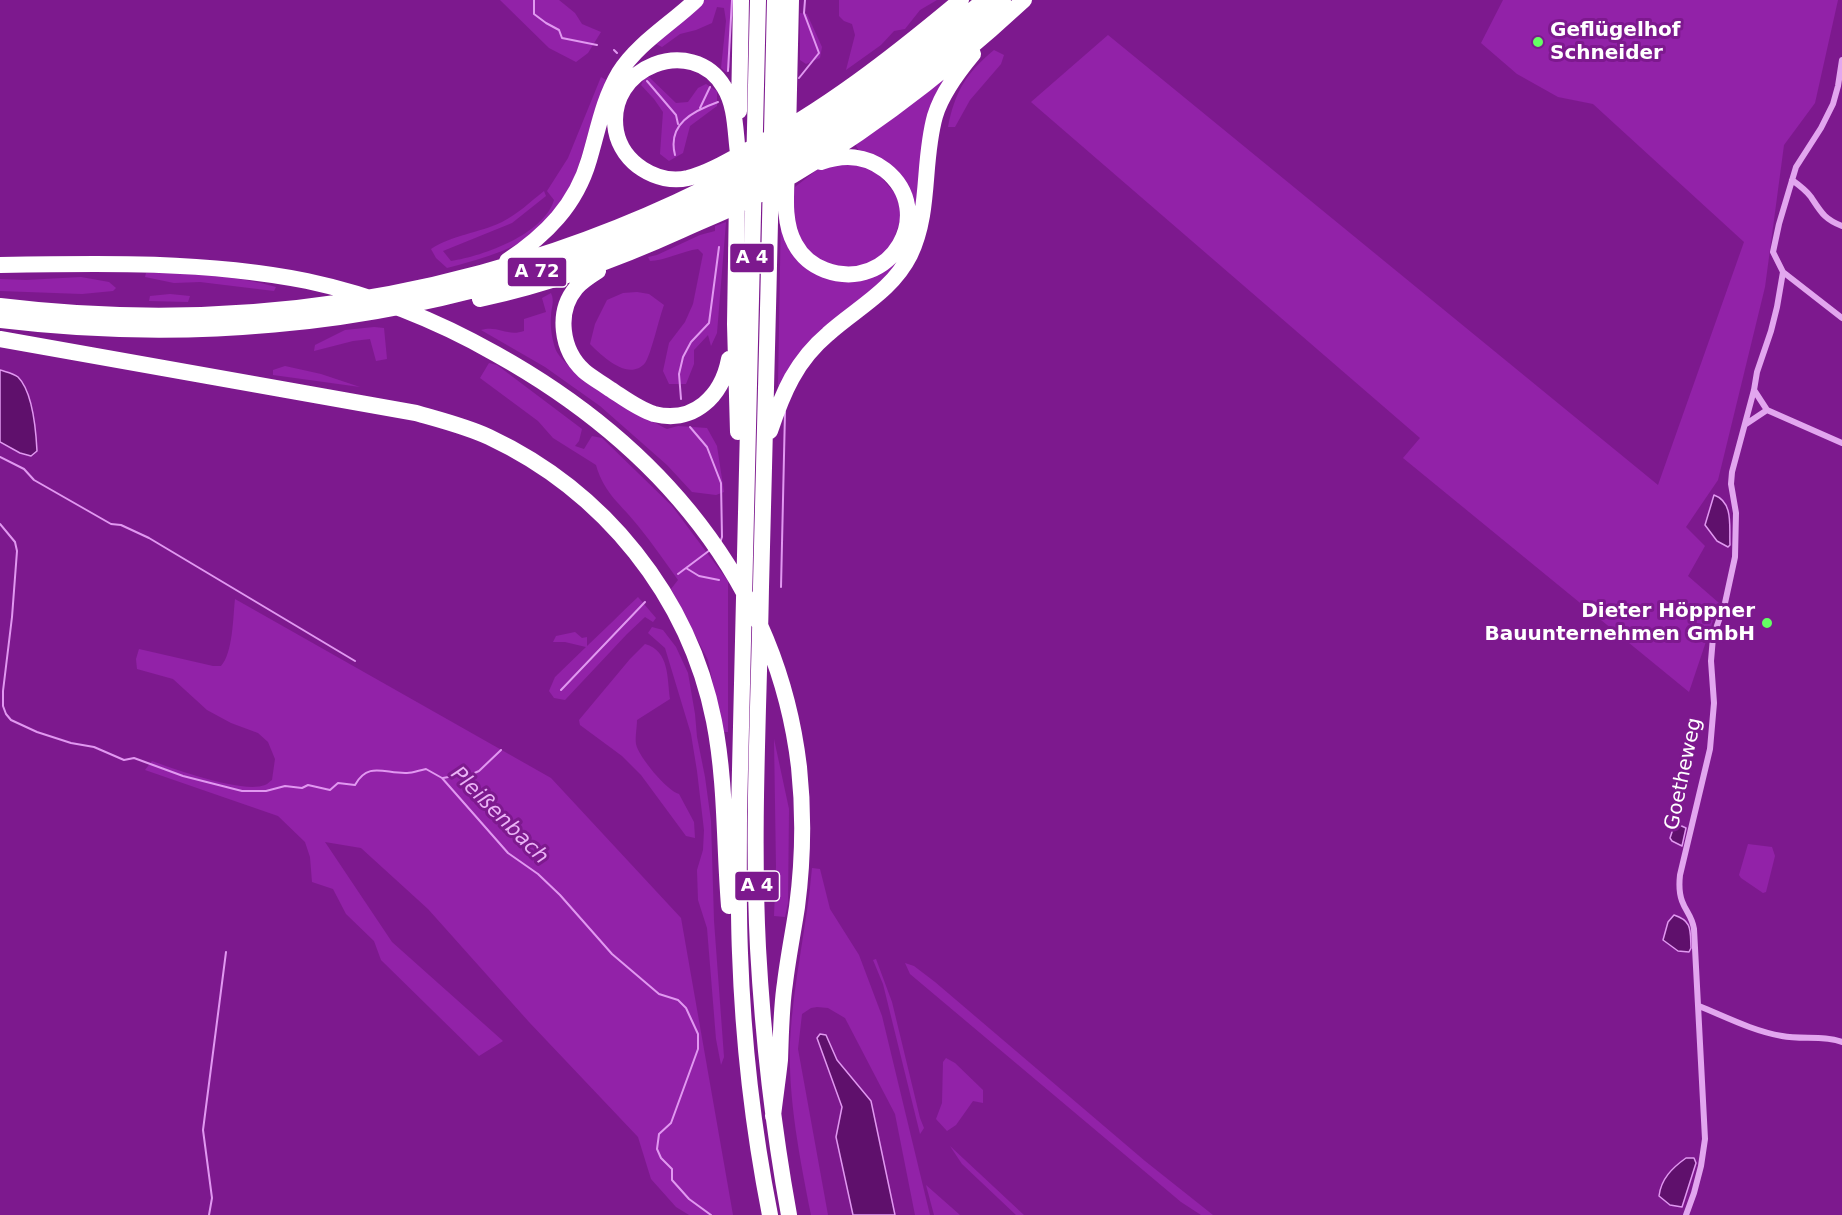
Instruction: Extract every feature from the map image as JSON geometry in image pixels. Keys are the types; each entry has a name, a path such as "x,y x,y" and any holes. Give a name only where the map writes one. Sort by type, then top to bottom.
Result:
{"highway":[{"path":"494,270 529,246 564,212 578,189 589,162 603,107 621,71 638,50 696,0"},
{"path":"741,0 735,393 746,517"},
{"name":"A 4","path":"758,0 739,812 739,951 747,1059 770,1215"},
{"name":"A 4","path":"775,0 756,818 763,1019 773,1116 789,1215"},
{"path":"735,324 724,377 719,389 709,401 697,409 681,414 656,414 641,409 584,370 571,355 565,339 563,322 567,305 575,288 619,257 720,197 806,168 830,159 850,156 867,159 890,174 904,195 907,209 904,236 897,249 890,258 870,271 840,275 807,261 794,243 788,222 786,195 791,0"},
{"path":"738,153 733,109 726,90 716,75 700,66 683,60 662,61 648,66 637,74 622,91 616,111 616,131 630,159 643,169 664,178 690,177 720,165 809,115 907,45 961,0"},
{"name":"A 72","path":"808,140 984,0"},
{"name":"A 72","path":"0,320 94,329 178,330 295,323 348,316 444,298 518,278 587,255 675,219 720,197 808,140 872,106 924,68 1002,0"},
{"path":"806,168 930,81 1024,0"},
{"path":"765,446 783,394 792,375 810,351 828,333 881,293 895,279 909,257 923,216 928,150 936,114 953,80 999,22"},
{"name":"A 72","path":"0,306 117,316 241,314 299,309 445,283 494,270 619,227 720,197"},
{"path":"348,316 401,313 509,293 561,278 619,257"},
{"path":"0,265 178,264 291,278 336,288 378,301 471,340 536,377 604,426 651,468 694,515 729,568 751,609 774,664 788,707 800,776 803,848 797,908 784,986 780,1061 773,1116"},
{"path":"0,339 416,413 452,423 488,437 537,464 583,497 623,537 652,574 677,615 701,671 714,722 719,755 730,910 739,951"}],"street":[{"name":"Goetheweg","path":"1686,1215 1694,1193 1704,1150 1699,1006 1693,918 1682,902 1679,891 1680,875 1710,749 1714,703 1711,649 1713,637 1725,603 1735,557 1736,513 1731,484 1732,472 1754,390 1756,372 1771,331 1783,272 1773,252 1792,180 1799,162 1833,104 1842,60"},
{"path":"1792,180 1810,195 1819,213 1842,226"},
{"path":"1783,272 1842,318"},
{"path":"1754,390 1767,410 1842,443"},
{"path":"1745,424 1767,410"},
{"path":"1699,1006 1760,1031 1792,1038 1828,1039 1842,1042"}],"shaded area":[{"path":"500,0 559,0 575,13 582,24 601,32 588,53 576,62 549,48"},
{"path":"704,0 735,0 731,22 730,67 727,73 721,68 726,21 724,8 717,7 712,23 680,34 662,47 656,44"},
{"path":"839,0 937,0 920,10 905,29 894,31 881,45 846,70 855,35 852,24 839,16"},
{"path":"1503,0 1838,0 1815,103 1784,145 1765,287 1718,480 1686,527 1705,546 1688,576 1719,603 1689,692 1403,458 1420,438 1031,102 1108,35 1658,485 1744,242 1593,104 1558,97 1517,74 1481,43"},
{"path":"800,13 807,14 822,47 820,58 806,64 800,60"},
{"path":"994,50 1004,55 1001,64 970,100 955,127 948,127 954,103 963,84 976,67"},
{"path":"946,76 908,244 893,268 778,386 781,209 798,260 876,274 912,213 860,153 855,144"},
{"path":"601,77 606,80 580,162 564,199 549,220 530,237 507,249 447,268 436,258 431,249 439,244 502,222 519,212 544,191 546,196 512,223 443,251 451,261 480,254 526,233 548,212 554,200 547,191 568,158"},
{"path":"649,77 676,103 688,102 698,88 706,84 717,91 717,106 690,126 683,153 669,161 660,154 663,112 641,85 644,79"},
{"path":"838,163 857,163 876,171 893,185 902,215 889,253 864,268 827,267 803,247 791,207 795,187 818,169"},
{"path":"726,222 717,333 711,346 708,335 694,350 694,364 686,384 669,384 663,371 669,343 685,322 693,304 703,254 698,249 655,261 650,261 648,257 715,231 715,226"},
{"path":"160,272 233,278 276,287 274,291 200,282 174,283 145,277 146,273"},
{"path":"81,277 109,282 116,288 113,291 82,294 0,291 0,279"},
{"path":"551,293 552,332 555,348 561,358 605,393 667,429 678,426 707,428 717,446 724,492 716,495 692,492 667,465 600,406 545,367 481,330 492,329 512,333 524,331 524,319 546,312 542,298"},
{"path":"623,293 649,294 664,305 645,363 631,370 624,369 608,360 590,344 595,324 607,300"},
{"path":"170,294 190,296 188,302 149,301 150,296"},
{"path":"384,328 387,359 376,361 370,339 314,351 315,345 345,330"},
{"path":"489,363 497,365 582,429 575,446 584,449 592,436 602,438 672,506 728,581 728,732 723,732 708,660 671,589 678,580 644,533 609,492 596,465 553,438 538,421 480,378"},
{"path":"285,366 321,374 360,387 273,375 273,370"},
{"path":"0,370 18,377 27,392 33,412 37,443 37,451 31,456 0,442"},
{"path":"1714,495 1725,503 1728,509 1730,545 1728,547 1717,541 1705,525"},
{"path":"638,597 656,618 653,622 645,617 565,700 554,698 549,691 555,677 586,647 553,642 556,636 575,632 582,638 587,637 587,646"},
{"path":"235,599 551,778 681,918 733,1215 689,1215 676,1207 651,1179 638,1137 529,1022 428,909 361,848 325,842 392,942 503,1041 479,1056 381,960 374,941 346,914 333,889 312,882 310,857 305,842 278,816 145,770 152,761 208,779 241,786 255,787 265,785 272,780 275,759 268,742 258,733 231,723 207,710 173,679 137,669 136,659 139,649 221,666 230,644"},
{"path":"652,627 663,630 676,647 688,673 705,777 711,821 714,921 724,1057 721,1065 716,1039 707,928 698,900 697,870 703,850 704,830 697,771 691,734 665,648 648,633"},
{"path":"645,644 659,653 663,659 670,699 637,720 636,744 654,772 668,787 679,794 694,822 695,838 686,836 641,775 622,756 580,725 579,720"},
{"path":"774,739 789,809 788,903 785,917 774,916 776,867"},
{"path":"1675,823 1686,828 1682,846 1670,838"},
{"path":"1748,844 1772,847 1775,856 1766,892 1763,893 1739,875"},
{"path":"812,868 820,869 830,909 859,955 882,1016 930,1215 915,1215 895,1114 845,1018 828,1008 817,1007 802,1014 798,1049 828,1215 811,1215 796,1129 791,1085 790,1042"},
{"path":"1674,915 1685,920 1689,927 1691,948 1689,952 1678,951 1663,940 1668,922"},
{"path":"876,959 892,1002 924,1128 920,1134 883,984 873,960"},
{"path":"905,963 914,966 935,982 1145,1161 1213,1215 1201,1215 1181,1202 910,974"},
{"path":"820,1034 826,1035 837,1060 871,1101 895,1215 853,1215 836,1137 842,1107 817,1038"},
{"path":"946,1058 955,1063 983,1090 983,1103 973,1101 956,1125 947,1131 936,1119 942,1103 943,1062"},
{"path":"950,1146 1024,1215 1016,1215 962,1164"},
{"path":"1686,1158 1694,1158 1696,1163 1682,1207 1670,1205 1659,1196 1662,1184 1668,1174"},
{"path":"926,1185 960,1215 934,1215"}],"waterway":[{"path":"534,0 534,14 559,30 562,38 597,45"},
{"path":"728,71 732,0"},
{"path":"799,78 819,53 804,13 805,0"},
{"path":"614,50 617,53"},
{"path":"647,81 676,115 678,124"},
{"path":"700,108 710,87"},
{"path":"675,155 674,144 678,127 691,115 718,102"},
{"path":"681,399 679,374 683,357 691,342 709,323 719,247"},
{"path":"781,587 785,412"},
{"path":"690,427 707,447 721,483 722,537 720,543"},
{"path":"0,457 24,469 34,480 111,524 121,525 149,538 355,661"},
{"name":"Pleißenbach","path":"0,524 15,542 17,551 3,691 3,706 11,720 37,732 71,743 94,747 124,760 134,758 183,776 242,791 266,791 285,786 302,788 308,785 330,790 338,783 355,785 366,773 378,770 412,773 426,769 442,778 508,853 538,874 560,895 612,954 659,994 678,1000 686,1008 698,1034 698,1049 671,1123 659,1134 657,1149 661,1158 672,1169 672,1180 689,1199 711,1215"},
{"path":"678,574 710,550"},
{"path":"686,568 699,576 719,580"},
{"path":"561,690 645,602"},
{"path":"443,778 459,775 462,768 470,775 479,771 501,750"},
{"path":"209,1215 212,1198 203,1130 226,952"}],"place":[{"name":"Geflügelhof Schneider","path":"1538,42"},
{"name":"Dieter Höppner Bauunternehmen GmbH","path":"1767,623"}]}
